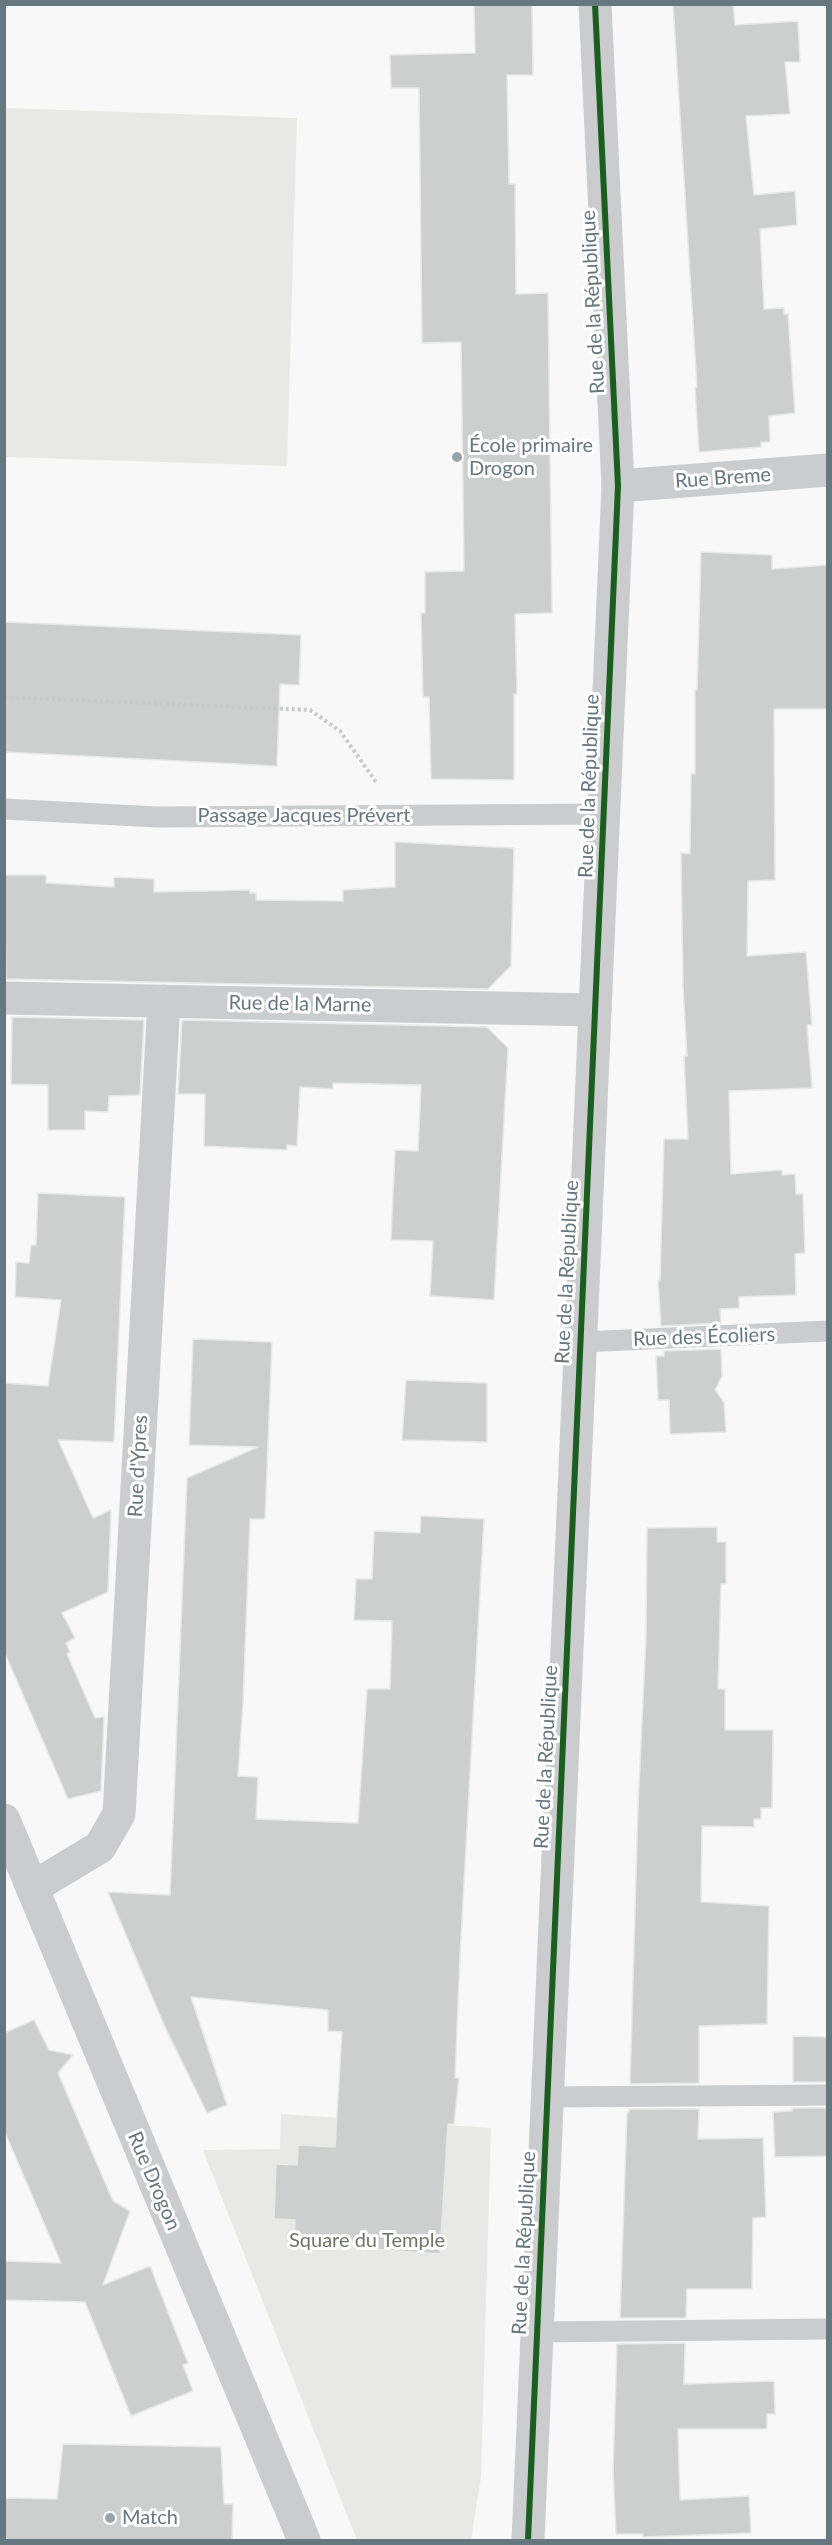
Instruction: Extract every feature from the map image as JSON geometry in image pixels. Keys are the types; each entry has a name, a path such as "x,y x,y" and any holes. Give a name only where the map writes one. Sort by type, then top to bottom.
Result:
{"street":[{"name":"Rue de la République","path":"528,2541 618,486 595,4"},
{"name":"Rue Breme","path":"618,486 828,470"},
{"name":"Rue de la Marne","path":"4,998 596,1010"},
{"name":"Rue d'Ypres","path":"32,1888 100,1847 119,1814 164,1001"},
{"name":"Rue Drogon","path":"9,1840 32,1888 304,2541"}],"lane":[{"name":"Passage Jacques Prévert","path":"4,809 157,817 604,814"},
{"name":"Rue des Écoliers","path":"581,1342 828,1331"},
{"path":"547,2097 828,2095"},
{"path":"537,2332 828,2329"}],"path":[{"path":"4,697 310,710 340,731 368,774 380,786"}],"green space":[{"path":"5,108 297,118 287,466 5,457"},
{"name":"Square du Temple","path":"281,2114 491,2128 481,2477 471,2540 357,2540 203,2150 280,2149"}],"building":[{"path":"474,4 532,4 533,75 507,75 509,184 515,184 516,294 548,293 552,613 515,614 517,694 514,694 514,780 431,779 429,697 423,697 421,613 425,613 425,572 464,571 461,342 422,343 419,88 391,88 390,55 475,53"},
{"path":"673,4 733,4 735,25 798,21 800,62 785,62 790,114 746,116 754,195 795,191 797,225 760,229 764,309 784,308 784,314 788,314 795,413 769,416 770,442 761,442 761,447 699,452"},
{"path":"701,552 772,555 772,569 828,565 828,709 774,709 775,880 748,881 747,956 806,952 812,1025 807,1025 812,1088 729,1091 731,1174 782,1170 782,1175 795,1174 796,1194 803,1194 805,1253 795,1254 796,1295 739,1297 739,1308 720,1309 721,1323 661,1326 658,1281 660,1280 664,1139 688,1139 684,1056 687,1056 683,987 681,853 690,854 691,774 695,774 695,690 697,690"},
{"path":"4,622 301,635 299,685 280,684 277,766 4,752"},
{"path":"395,842 514,848 511,966 488,989 6,979 4,875 46,875 46,883 114,887 114,877 154,879 154,892 250,890 250,893 256,893 256,900 343,901 343,890 395,887"},
{"path":"12,1017 144,1020 140,1095 109,1096 108,1112 85,1111 85,1130 48,1130 48,1085 11,1084"},
{"path":"182,1020 487,1027 508,1048 494,1300 430,1296 433,1241 391,1240 395,1150 418,1151 421,1085 333,1083 333,1089 300,1087 297,1146 287,1145 287,1150 204,1146 205,1094 178,1094"},
{"path":"38,1193 125,1197 114,1442 58,1440 93,1518 111,1510 108,1592 62,1613 75,1638 66,1643 70,1652 67,1654 95,1718 104,1717 101,1791 68,1799 4,1651 4,1383 48,1386 61,1300 15,1297 16,1262 29,1263 31,1245 36,1245"},
{"path":"193,1339 272,1342 265,1519 250,1519 238,1776 258,1777 256,1819 358,1823 367,1689 390,1689 392,1621 354,1620 356,1579 372,1579 374,1531 420,1533 421,1516 484,1519 460,1956 455,2078 459,2078 454,2124 448,2124 440,2254 372,2249 372,2242 294,2240 295,2220 274,2219 276,2164 297,2165 298,2145 335,2147 342,2032 328,2031 328,2010 191,1997 227,2105 207,2113 164,2025 108,1892 170,1895 187,1478 258,1447 189,1445"},
{"path":"721,1349 722,1376 715,1390 724,1402 726,1432 670,1434 669,1400 658,1400 656,1356 664,1356 664,1351"},
{"path":"406,1380 487,1383 487,1442 402,1440"},
{"path":"717,1527 717,1542 726,1542 726,1584 721,1584 718,1689 725,1689 725,1730 773,1730 772,1808 761,1808 761,1819 754,1819 754,1827 702,1826 701,1902 769,1906 767,2024 699,2026 699,2083 630,2084 638,1806 646,1637 647,1528"},
{"path":"34,2020 49,2050 73,2055 58,2073 113,2201 130,2211 103,2285 150,2266 188,2363 183,2365 193,2391 131,2416 85,2302 4,2300 4,2261 61,2263 4,2130 4,2033"},
{"path":"793,2036 828,2037 828,2082 793,2082"},
{"path":"792,2108 828,2108 828,2156 775,2157 773,2112 792,2111"},
{"path":"629,2109 699,2109 698,2139 763,2138 766,2217 753,2218 752,2289 687,2289 686,2318 620,2318 627,2112"},
{"path":"685,2343 684,2384 774,2381 775,2414 767,2414 767,2429 678,2429 680,2500 749,2496 751,2533 643,2537 643,2534 616,2534 613,2470 617,2344"},
{"path":"63,2444 221,2447 224,2504 233,2504 232,2541 4,2541 4,2498 57,2499"}],"cycle path":[{"path":"528,2540 618,486 595,4"}],"place":[{"name":"École primaire Drogon","path":"457,457"},
{"name":"Match","path":"110,2518"}]}
